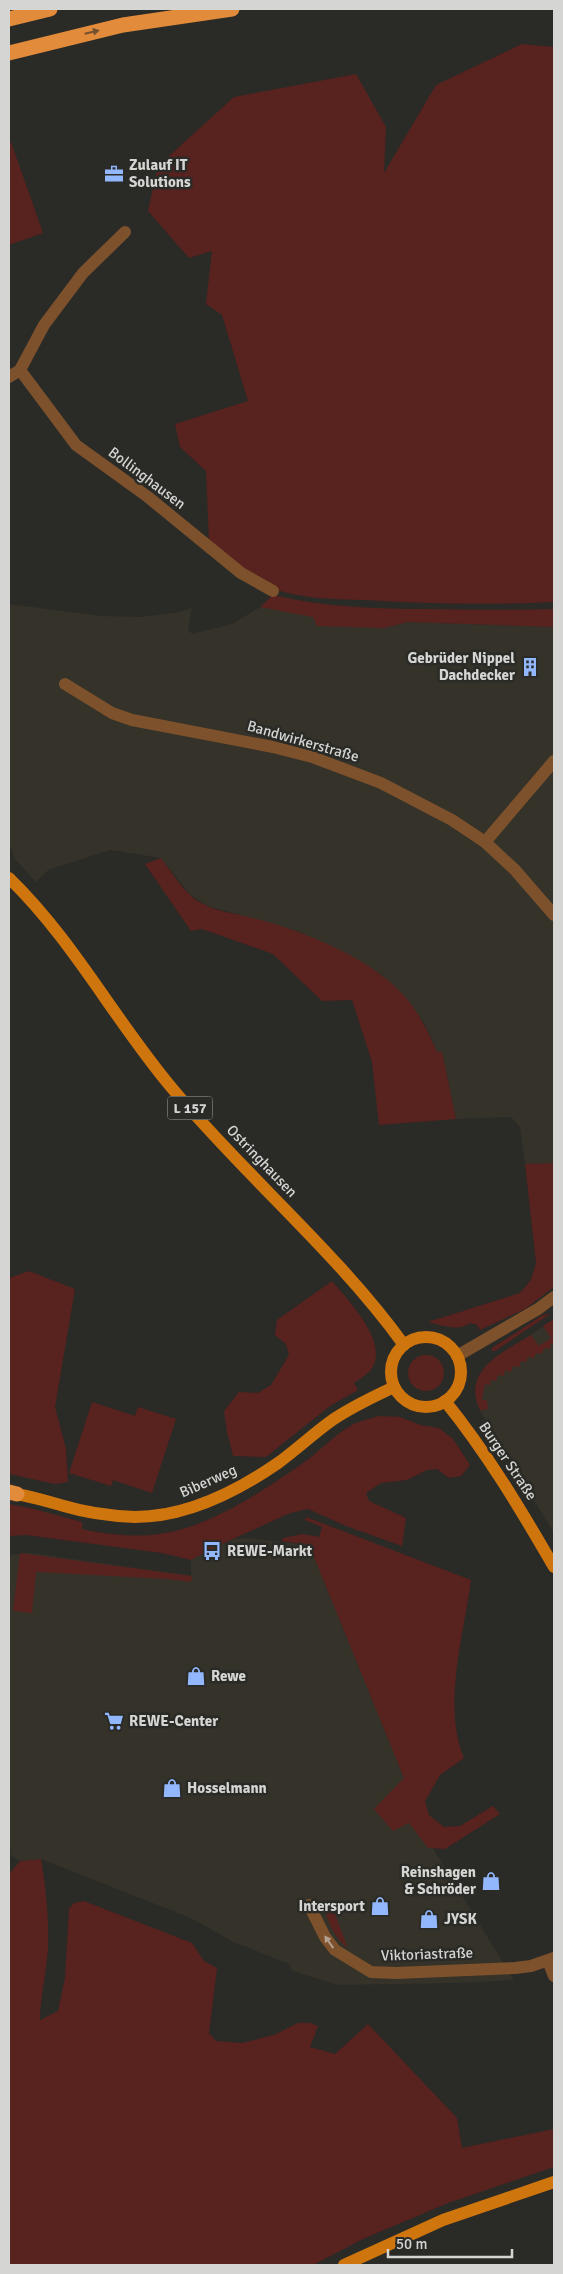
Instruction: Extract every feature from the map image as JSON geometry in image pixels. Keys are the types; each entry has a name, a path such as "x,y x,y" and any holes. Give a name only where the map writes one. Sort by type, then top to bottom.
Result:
{"highway":[{"path":"9,19 50,9"},
{"path":"9,53 123,25 232,9"}],"main road":[{"name":"Ostringhausen","path":"10,883 67,943 130,1034 171,1087 221,1143 308,1232 389,1324 404,1345"},
{"path":"420,1338 438,1339 452,1349 457,1356 460,1364 460,1381 452,1396 445,1401 429,1407 421,1407 405,1400 394,1387 391,1372 392,1364 404,1345 420,1338"},
{"name":"Biberweg","path":"11,1493 88,1512 111,1515 151,1516 181,1511 212,1500 253,1479 334,1420 369,1398 394,1387"},
{"name":"Burger Straße","path":"445,1401 463,1423 516,1501 554,1568"},
{"path":"344,2265 443,2220 554,2182"}],"street":[{"path":"9,377 20,370 44,325 83,273 125,232"},
{"name":"Bollinghausen","path":"20,370 76,445 148,497 241,573 273,591"},
{"name":"Bandwirkerstraße","path":"65,684 112,713 132,720 273,747 350,770 411,798 452,820 485,842 515,870 554,915"},
{"path":"485,842 554,761"},
{"path":"457,1356 538,1309 554,1297"},
{"name":"Viktoriastraße","path":"309,1905 325,1937 335,1950 361,1968 371,1972 396,1973 515,1968 531,1966 551,1960 554,1976"}],"shaded area":[{"path":"522,44 554,47 554,602 459,604 318,598 285,592 265,585 248,574 209,542 206,471 180,447 175,424 248,401 222,315 206,304 212,251 189,258 148,211 158,166 234,97 356,74 386,127 384,173 436,85"},
{"path":"9,142 11,142 43,233 9,245"},
{"path":"273,595 330,605 369,608 554,609 554,627 408,622 384,628 317,626 313,617 260,607"},
{"path":"9,604 102,616 141,617 174,613 192,608 188,630 192,634 232,624 260,607 384,628 408,622 554,627 554,1163 525,1164 520,1127 511,1117 456,1119 442,1052 437,1052 425,1025 406,998 382,975 348,955 300,932 208,906 190,895 161,858 110,850 48,870 36,882 14,858 12,849 9,848"},
{"path":"161,858 185,890 196,900 221,911 257,919 317,939 377,971 393,985 416,1011 437,1052 442,1052 456,1119 379,1125 372,1062 352,1000 322,1001 273,954 202,929 191,931 145,864"},
{"path":"554,1163 554,1287 525,1309 480,1330 477,1325 470,1323 466,1326 455,1327 428,1322 520,1293 531,1280 536,1263 525,1164"},
{"path":"29,1271 75,1289 55,1407 66,1449 68,1482 55,1484 9,1474 9,1278"},
{"path":"332,1281 357,1311 372,1336 376,1349 375,1360 370,1371 354,1383 358,1390 330,1406 266,1457 233,1456 224,1411 239,1392 258,1393 271,1385 289,1355 286,1344 275,1335 277,1320"},
{"path":"550,1314 495,1351 492,1351 492,1348 543,1315"},
{"path":"554,1319 554,1533 488,1426 477,1405 475,1390 478,1378 486,1365"},
{"path":"554,1319 554,1344 551,1344 550,1349 544,1348 542,1354 536,1353 534,1358 528,1357 526,1362 521,1361 519,1367 513,1366 511,1372 505,1370 504,1376 498,1375 496,1381 491,1380 490,1385 485,1384 482,1400 487,1400 488,1409 480,1410 476,1396 476,1384 488,1364 509,1348 531,1335 539,1346 551,1338 543,1326"},
{"path":"426,1355 433,1356 439,1360 443,1366 443,1380 439,1386 433,1390 426,1391 419,1390 413,1386 409,1380 408,1373 409,1366 413,1360 419,1356"},
{"path":"92,1402 135,1416 138,1407 176,1419 152,1493 113,1480 111,1486 69,1473"},
{"path":"379,1416 400,1417 420,1425 439,1428 453,1439 470,1465 461,1476 449,1478 437,1469 427,1470 407,1480 381,1483 366,1493 369,1501 406,1518 402,1546 346,1526 308,1509 290,1513 191,1560 162,1553 26,1535 9,1536 9,1504 82,1522 82,1529 103,1533 144,1535 182,1529 200,1523 237,1505 303,1463 350,1426"},
{"path":"306,1517 471,1580 460,1646 455,1693 455,1716 458,1738 464,1758 440,1775 425,1801 429,1815 444,1827 460,1826 493,1806 500,1814 445,1849 428,1848 409,1823 393,1831 374,1809 404,1778 309,1545 281,1541 283,1538 303,1534 319,1537 322,1527 305,1520"},
{"path":"246,1538 309,1545 404,1778 407,1806 514,1980 338,1985 292,1971 289,1964 234,1942 188,1917 41,1859 20,1861 9,1854 9,1555 30,1553 191,1576 191,1560 235,1539"},
{"path":"20,1553 192,1576 191,1582 168,1579 36,1572 32,1613 13,1611"},
{"path":"41,1859 47,1903 48,1936 40,2020 58,2011 65,1978 69,1909 74,1903 84,1901 192,1943 204,1961 217,1968 209,2033 216,2041 242,2043 274,2035 298,2023 310,2023 318,2026 310,2047 335,2054 368,2024 457,2118 462,2148 554,2129 554,2167 448,2203 363,2239 313,2265 9,2265 9,1874 20,1861"},
{"path":"327,1900 339,1903 334,1912 348,1948 339,1940 329,1923 324,1906"}],"place":[{"name":"Zulauf IT Solutions","path":"114,174"},
{"name":"Gebrüder Nippel Dachdecker","path":"530,667"},
{"name":"REWE-Markt","path":"212,1551"},
{"name":"Rewe","path":"196,1676"},
{"name":"REWE-Center","path":"114,1721"},
{"name":"Hosselmann","path":"172,1788"},
{"name":"Reinshagen & Schröder","path":"491,1881"},
{"name":"Intersport","path":"380,1906"},
{"name":"JYSK","path":"429,1919"}]}
